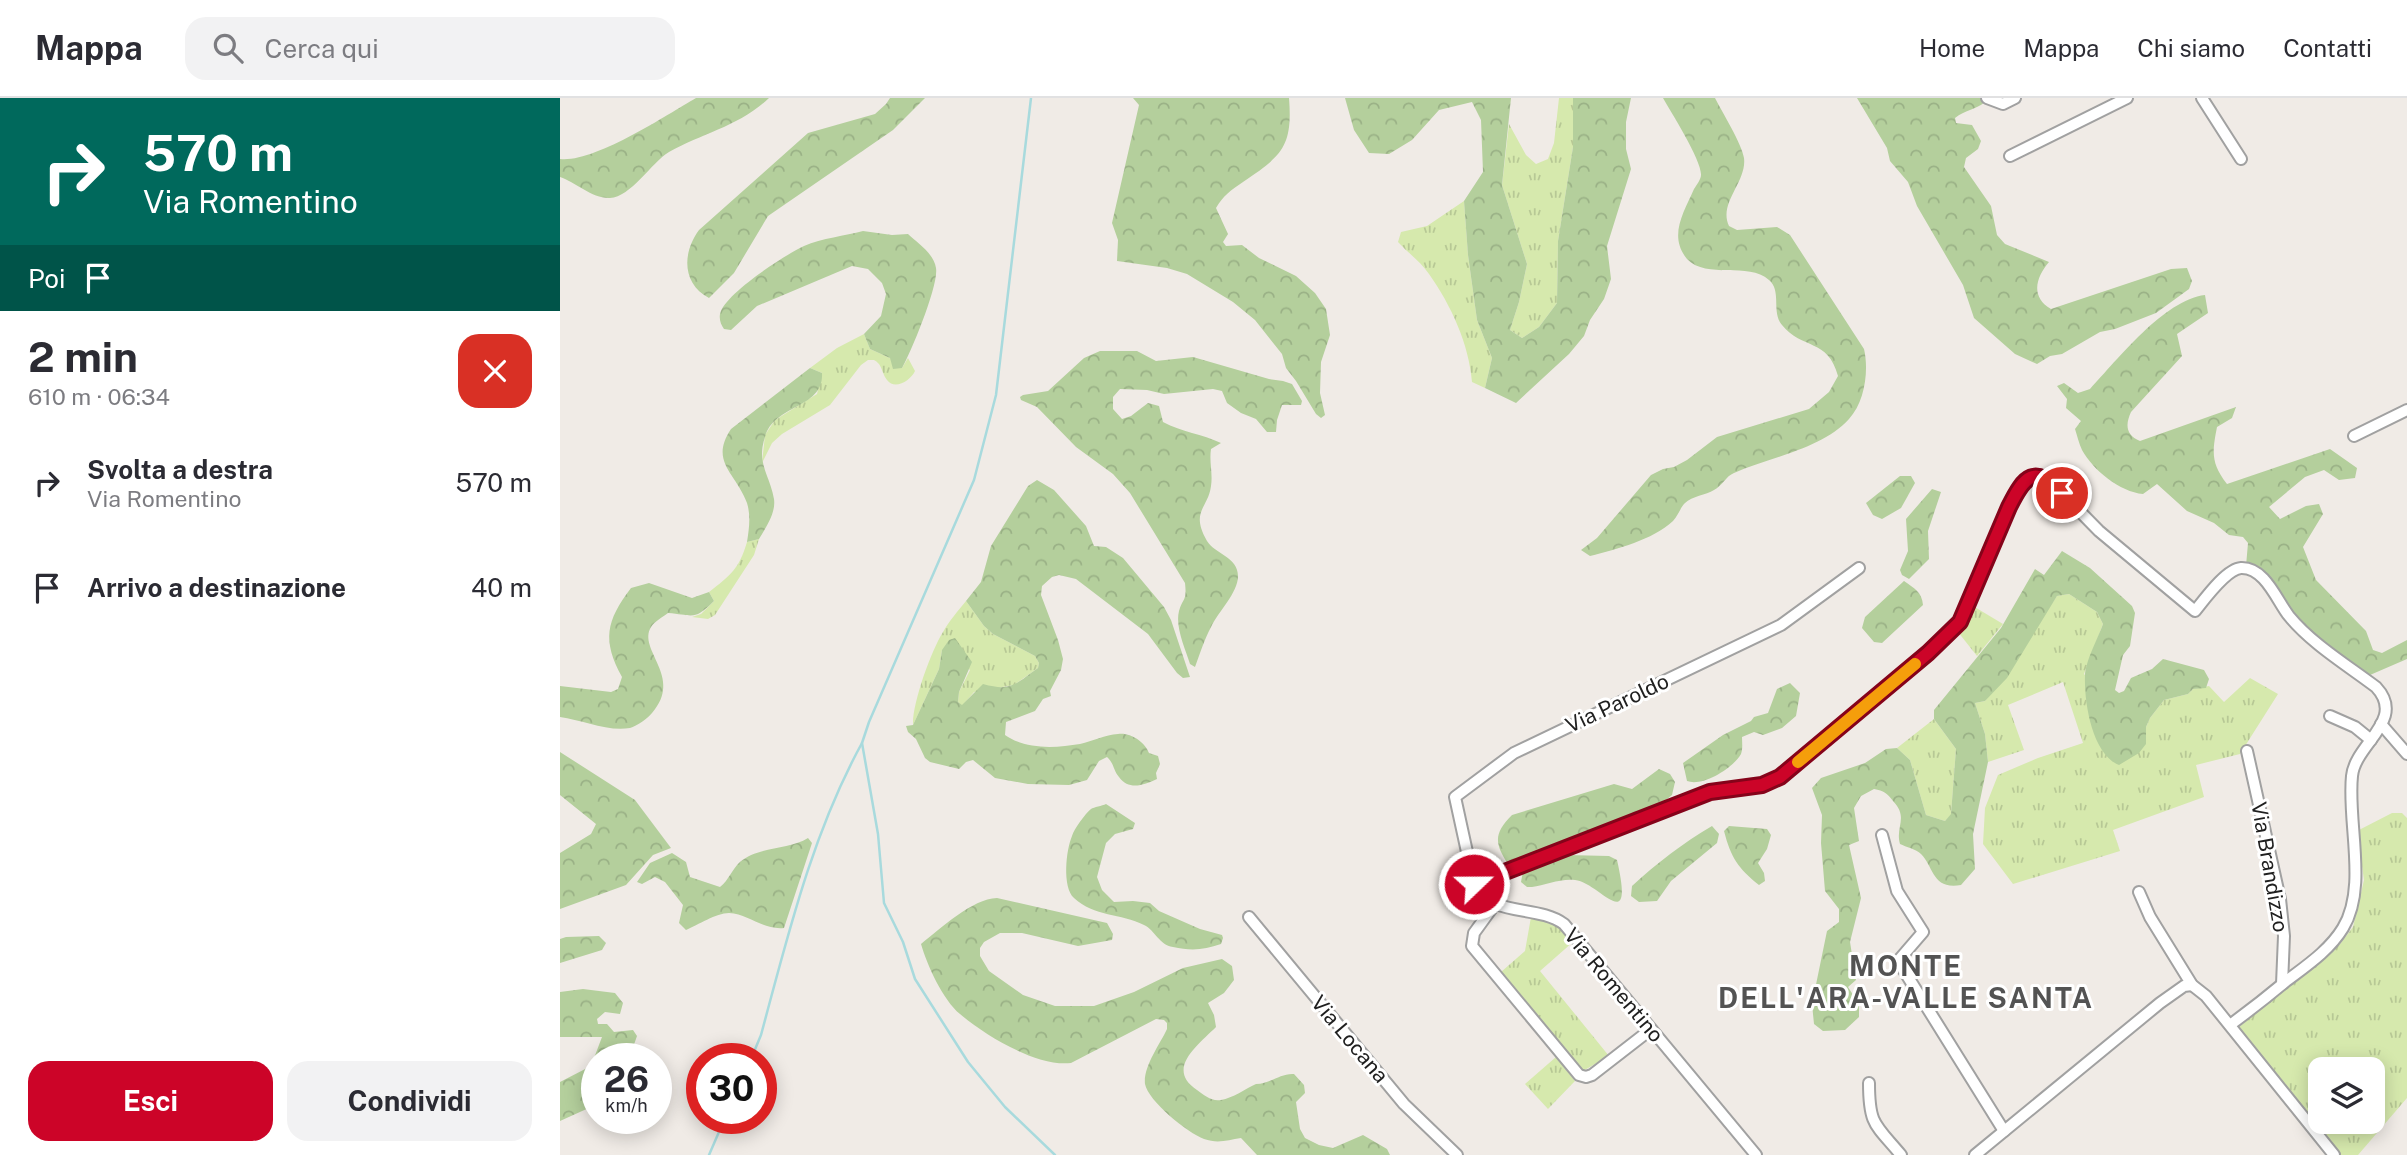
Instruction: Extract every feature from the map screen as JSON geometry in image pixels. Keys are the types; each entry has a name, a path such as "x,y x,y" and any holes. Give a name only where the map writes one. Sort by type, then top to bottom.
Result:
{"street":[{"path":"1987,98 2003,104 2015,98"},
{"path":"2010,156 2127,98"},
{"path":"2202,98 2241,159"},
{"path":"2354,436 2407,410"},
{"path":"1650,1030 1592,1075 1579,1075 1472,946 1471,940 1475,931 1495,904 1484,897 1474,884 1719,789 1762,785 1780,777 1928,653 1960,622 2017,490 2036,475 2051,481 2099,531 2195,611 2220,581 2236,569 2244,568 2255,573 2267,584 2297,625 2385,697 2387,709 2381,724 2355,766 2351,778 2354,893 2348,921 2331,945 2230,1026"},
{"name":"Via Paroldo","path":"1474,884 1455,797 1514,753 1781,625 1859,568"},
{"path":"2330,716 2355,727 2371,740"},
{"path":"2381,724 2407,754"},
{"name":"Via Brandizzo","path":"2247,751 2280,899 2284,936 2282,985"},
{"path":"1882,835 1897,891 1923,932 1898,961 2004,1131"},
{"path":"2139,892 2150,917 2192,985 2206,996 2334,1155"},
{"name":"Via Romentino","path":"1495,904 1550,917 1564,924 1756,1155"},
{"name":"Via Locana","path":"1250,918 1404,1104 1457,1155"},
{"path":"1975,1155 2160,1003 2184,986 2192,985"},
{"path":"1869,1083 1871,1118 1901,1155"}],"green space":[{"path":"696,98 769,98 746,116 669,152 633,186 618,196 597,196 560,177 560,159 591,154 610,146"},
{"path":"890,98 925,98 893,130 768,216 734,273 709,298 700,292 689,276 687,267 690,248 699,230 808,133 875,114"},
{"path":"1133,98 1289,98 1289,129 1282,149 1267,165 1221,200 1216,208 1228,234 1223,242 1226,246 1242,245 1259,258 1296,276 1315,293 1326,309 1330,335 1321,362 1320,393 1325,415 1321,418 1286,368 1282,354 1255,320 1233,302 1187,274 1167,268 1117,261 1118,240 1112,223 1139,105"},
{"path":"1345,98 1511,98 1502,185 1527,264 1510,330 1522,338 1539,327 1557,303 1558,241 1573,147 1573,98 1631,98 1626,122 1626,149 1631,169 1607,246 1611,279 1604,299 1590,320 1584,336 1569,354 1516,403 1485,388 1492,358 1477,320 1464,201 1483,172 1481,120 1472,102 1439,110 1412,140 1389,154 1369,153 1354,130"},
{"path":"1559,98 1573,98 1573,147 1558,241 1557,303 1539,327 1522,338 1510,330 1527,264 1502,185 1509,124 1526,155 1536,164 1548,159 1554,143"},
{"path":"1663,98 1715,98 1744,158 1741,176 1727,209 1729,226 1737,230 1777,227 1790,235 1864,349 1864,385 1859,404 1849,419 1825,438 1734,473 1714,490 1688,501 1673,521 1655,534 1590,556 1581,550 1597,538 1651,475 1687,460 1717,437 1809,409 1829,392 1838,376 1828,356 1790,333 1782,325 1777,314 1775,290 1769,280 1750,272 1716,270 1695,265 1681,250 1678,233 1680,224 1701,175 1692,148"},
{"path":"1857,98 1980,98 1985,102 1955,118 1956,123 1972,125 1981,141 1978,149 1966,158 1964,167 1991,206 1997,235 2005,244 2049,262 2038,280 2037,287 2040,299 2051,309 2171,269 2187,268 2192,281 2189,289 2156,313 2100,332 2062,354 2050,356 2037,364 2015,354 1974,318 1963,285 1917,206 1908,182 1890,161 1887,148"},
{"path":"1464,201 1477,320 1492,358 1485,388 1472,382 1463,339 1445,299 1426,270 1398,242 1401,232 1427,226"},
{"path":"863,231 908,234 925,249 935,263 936,277 929,303 902,368 893,369 890,358 870,349 864,334 881,316 886,294 882,283 868,269 852,266 757,306 731,330 724,329 720,314 724,306 756,276 804,246"},
{"path":"2205,295 2208,313 2177,334 2182,356 2131,412 2128,421 2129,433 2140,441 2236,407 2232,418 2217,427 2214,444 2215,464 2227,484 2330,449 2357,468 2355,478 2339,480 2324,470 2305,477 2269,507 2280,519 2306,506 2319,504 2323,514 2303,547 2316,580 2366,631 2373,650 2382,653 2407,640 2407,659 2370,675 2308,631 2246,566 2248,543 2243,537 2229,535 2214,523 2187,511 2157,484 2143,494 2125,489 2100,472 2082,450 2075,429 2081,421 2066,408 2067,399 2057,386 2064,383 2078,393 2090,389 2158,319 2189,299"},
{"path":"864,334 870,349 890,358 902,368 908,358 915,371 913,374 902,383 890,383 878,362 868,360 861,365 830,405 772,443 762,463 765,435 775,420 817,394 822,373 810,368 837,348"},
{"path":"1100,351 1137,351 1156,361 1193,357 1292,384 1302,401 1301,405 1282,405 1276,432 1267,432 1256,419 1227,403 1222,391 1213,389 1164,394 1120,389 1113,397 1113,409 1122,419 1131,416 1148,403 1159,406 1163,422 1221,443 1211,449 1211,486 1200,523 1207,541 1234,564 1238,576 1231,596 1214,621 1195,667 1190,664 1178,624 1179,611 1185,597 1185,583 1130,493 1113,474 1076,447 1037,407 1020,397 1048,391 1084,358"},
{"path":"810,368 822,373 815,394 778,418 765,437 762,455 774,499 773,509 759,539 747,542 747,503 723,459 725,440 731,429"},
{"path":"1900,476 1911,476 1915,483 1901,508 1882,519 1873,515 1866,503"},
{"path":"1037,480 1054,490 1086,526 1094,546 1106,547 1123,558 1164,607 1190,677 1183,678 1177,673 1148,634 1076,579 1059,575 1052,577 1042,586 1041,595 1058,640 1063,659 1061,670 1050,691 1051,696 1043,699 1035,711 1006,722 1005,735 1022,743 1051,747 1080,744 1113,735 1132,736 1141,742 1149,753 1158,756 1160,764 1156,773 1157,779 1147,783 1137,786 1127,784 1107,757 1099,761 1087,780 1069,785 1028,784 995,778 973,760 966,762 959,769 930,762 925,758 916,739 908,732 906,726 913,725 939,669 942,650 949,640 955,638 972,662 959,692 958,702 962,705 983,684 1007,687 1038,668 1039,663 1035,656 993,634 966,601 981,582 991,546 1028,486"},
{"path":"1932,489 1941,492 1928,531 1929,559 1909,579 1902,575 1900,570 1908,551 1906,519"},
{"path":"759,539 754,555 715,615 708,619 692,617 701,614 714,601 709,592 733,571 747,542"},
{"path":"2062,551 2090,568 2132,606 2135,613 2130,646 2123,655 2115,690 2119,693 2124,691 2131,678 2152,669 2163,659 2204,670 2209,679 2206,688 2193,689 2188,694 2164,700 2146,727 2146,744 2139,753 2119,765 2102,750 2096,739 2086,699 2086,670 2103,624 2097,612 2069,594 2057,596 2007,678 1985,701 1975,703 1985,734 1988,762 1973,834 1975,869 1961,885 1951,886 1939,881 1921,854 1900,844 1900,812 1885,793 1874,789 1861,796 1854,808 1859,841 1849,845 1861,898 1850,942 1856,980 1848,987 1859,1004 1859,1017 1845,1030 1823,1031 1814,1024 1812,1004 1827,931 1839,922 1839,909 1825,891 1821,843 1822,815 1812,788 1821,778 1865,763 1886,749 1897,748 1910,760 1926,815 1945,821 1951,814 1956,749 1934,719 1934,710 2001,628 2035,569 2044,575"},
{"path":"1904,581 1919,594 1923,605 1882,643 1874,642 1862,628 1865,617"},
{"path":"649,583 692,598 709,592 714,601 698,614 668,613 651,627 648,636 650,645 662,676 661,700 652,713 630,728 604,727 560,717 560,686 611,692 618,689 622,677 609,641 612,621 631,588"},
{"path":"2069,594 2097,612 2103,624 2084,674 2146,744 2146,727 2164,700 2188,694 2193,689 2209,686 2224,702 2250,678 2278,694 2240,754 2196,765 2204,797 2113,830 2120,851 2013,884 1983,844 1985,808 1998,775 2083,743 2063,682 2008,705 2024,750 1988,762 1985,734 1975,703 1985,701 2057,596"},
{"path":"966,601 993,634 1035,656 1039,663 1038,668 1014,685 974,692 962,706 958,702 959,692 970,670 942,650 939,669 913,725 919,691 933,652 945,628"},
{"path":"1973,606 2003,624 1977,656 1958,632"},
{"path":"1790,683 1800,693 1796,716 1782,728 1763,735 1754,732 1742,737 1741,754 1717,775 1701,781 1687,781 1683,763 1723,735 1754,717 1768,713 1777,689"},
{"path":"1934,719 1956,749 1951,815 1945,821 1926,815 1910,760 1897,748"},
{"path":"560,752 635,800 671,848 653,855 626,885 560,909 560,853 591,834 596,824 560,795"},
{"path":"1659,769 1670,774 1675,782 1672,795 1660,805 1513,863 1508,864 1503,857 1498,844 1499,833 1512,815 1614,784 1632,789"},
{"path":"1106,804 1135,823 1133,829 1115,834 1106,843 1097,877 1102,890 1114,902 1150,903 1159,911 1200,929 1222,935 1221,944 1197,949 1168,946 1144,925 1090,909 1074,898 1070,893 1067,877 1070,842 1089,811"},
{"path":"2392,813 2402,813 2407,818 2407,1098 2385,1124 2385,1057 2308,1057 2308,1116 2239,1027 2340,944 2353,927 2364,880 2357,831"},
{"path":"1712,826 1719,834 1717,843 1671,881 1657,901 1639,902 1631,896 1632,886 1641,878 1681,846"},
{"path":"1729,826 1767,829 1771,835 1767,849 1758,863 1765,881 1759,885 1741,868 1729,848 1724,831"},
{"path":"808,838 812,843 784,928 769,927 729,913 713,917 686,930 679,923 683,905 665,882 655,877 642,884 637,882 650,863 672,853 686,862 690,877 720,887 747,857"},
{"path":"1567,855 1609,856 1617,860 1621,884 1621,897 1618,902 1575,880 1532,887 1521,882 1523,871"},
{"path":"997,898 1107,923 1113,934 1112,940 1078,946 1022,933 1000,933 984,942 980,948 980,956 989,971 1023,995 1055,1006 1094,1006 1134,992 1183,968 1222,959 1232,966 1234,980 1224,993 1208,1003 1216,1027 1188,1057 1184,1074 1188,1082 1205,1096 1218,1100 1256,1084 1294,1074 1304,1085 1305,1093 1296,1102 1300,1129 1305,1138 1333,1148 1363,1135 1387,1149 1390,1155 1257,1155 1241,1138 1214,1141 1197,1136 1153,1099 1145,1084 1149,1063 1167,1029 1164,1020 1156,1019 1071,1063 1058,1063 1028,1055 984,1032 960,1014 948,1000 931,972 921,944 967,909 977,903"},
{"path":"1531,917 1556,925 1573,942 1540,971 1609,1056 1583,1071 1501,972 1525,951"},
{"path":"599,936 606,943 602,950 560,963 560,939"},
{"path":"583,989 615,993 623,1003 620,1014 605,1012 597,1019 598,1024 607,1024 614,1032 633,1030 637,1036 635,1043 600,1043 602,1037 560,1037 560,992"},
{"path":"1556,1057 1575,1081 1548,1109 1525,1084"},
{"path":"581,1071 581,1112 560,1121 560,1082"},
{"path":"2322,1134 2376,1134 2358,1155 2338,1155"}],"waterway":[{"path":"1031,98 996,395 974,480 862,743 878,834 884,903 903,942 915,979 968,1062 1005,1107 1055,1155"},
{"path":"758,1043 815,849 844,778 862,743"},
{"path":"709,1155 718,1134"}],"slow traffic":[{"path":"1798,762 1915,664"}],"district":[{"name":"MONTE DELL'ARA-VALLE SANTA","path":"1906,981"}],"route":[{"path":"1474,884 1710,792 1762,785 1780,777 1928,653 1960,622 2009,507 2023,483 2040,475 2047,478 2062,493"}]}
